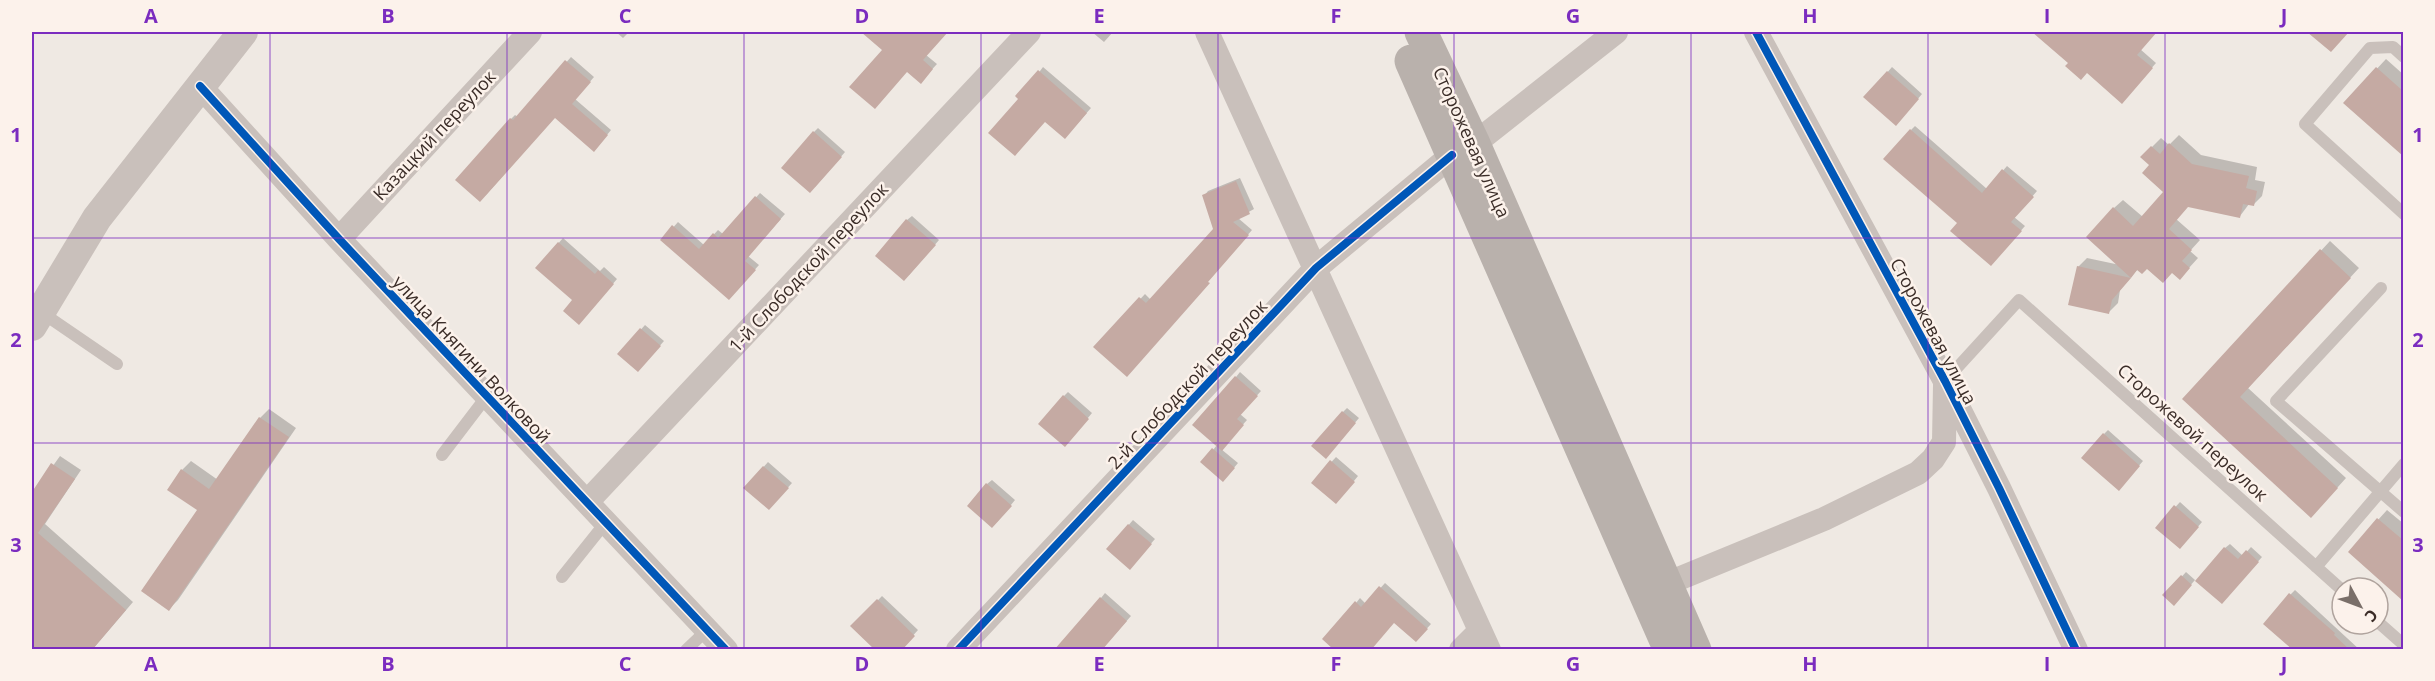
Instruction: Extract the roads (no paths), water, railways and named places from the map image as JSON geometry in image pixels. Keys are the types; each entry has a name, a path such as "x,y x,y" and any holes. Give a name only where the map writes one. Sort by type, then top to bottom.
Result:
{"main road":[{"name":"Сторожевая улица","path":"1398,32 1463,149 1695,650"},
{"name":"Сторожевая улица","path":"1421,32 1463,149 1670,650"}],"street":[{"path":"36,319 97,218 243,32"},
{"name":"Казацкий переулок","path":"339,239 530,32"},
{"name":"1-й Слободской переулок","path":"587,502 1029,32"},
{"path":"1207,32 1484,640 1461,650"},
{"name":"2-й Слободской переулок","path":"958,650 1316,268 1463,149 1616,32"},
{"name":"Сторожевая улица","path":"1756,32 1945,381 2076,650"},
{"name":"улица Княгини Волковой","path":"200,86 339,239 726,650"},
{"path":"1666,584 1824,519 1918,473 1933,459 1944,442 1945,381"}],"lane":[{"path":"2403,57 2393,47 2370,48 2305,124 2403,214"},
{"path":"2381,288 2276,401 2403,512"},
{"name":"Сторожевой переулок","path":"1945,381 2019,300 2330,579"},
{"path":"36,319 117,364"},
{"path":"442,455 487,396"},
{"path":"2316,567 2403,464"},
{"path":"562,577 606,522"},
{"path":"686,650 707,630"},
{"path":"2390,633 2403,645"}]}
